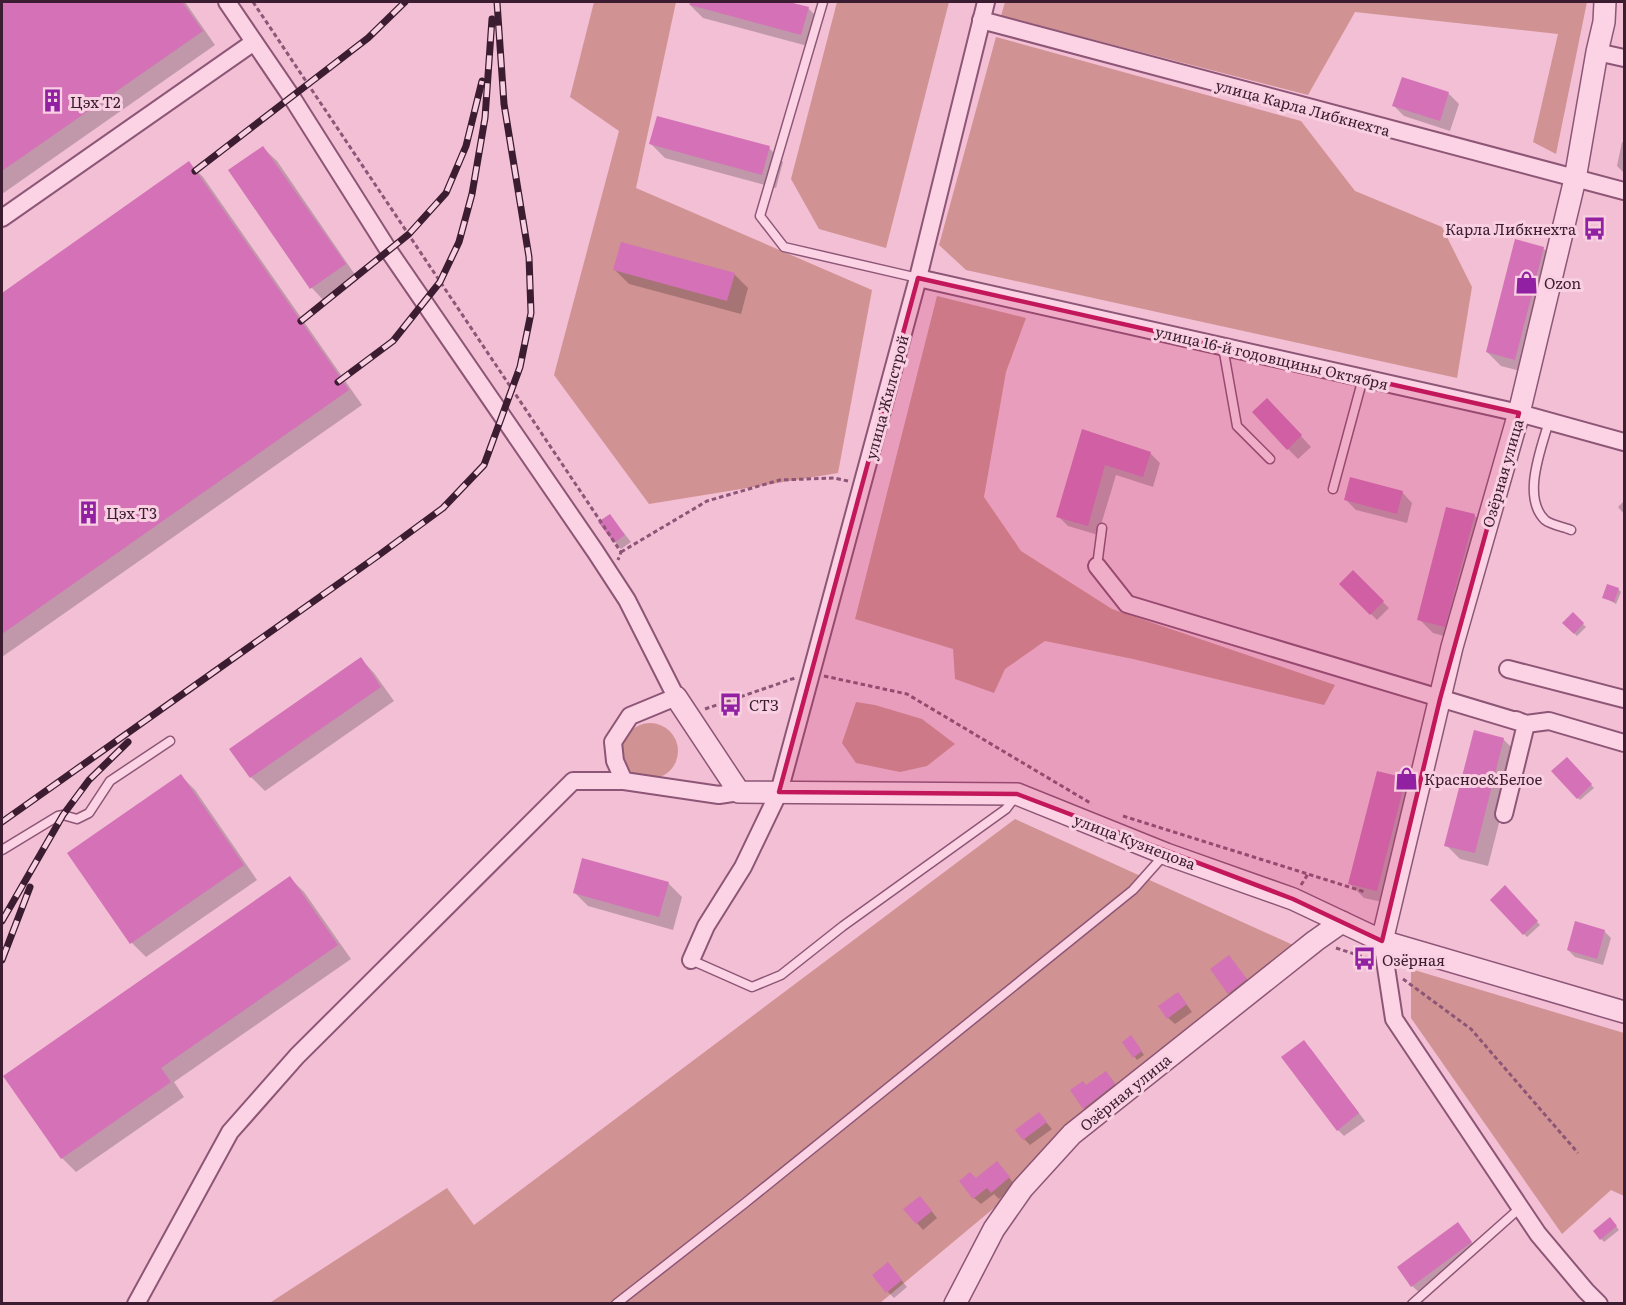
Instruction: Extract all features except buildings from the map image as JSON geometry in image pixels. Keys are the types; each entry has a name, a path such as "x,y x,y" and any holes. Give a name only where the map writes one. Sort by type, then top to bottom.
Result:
{"street":[{"path":"136,1304 230,1132 297,1056 573,781 624,781 719,795 739,792 676,697 627,600 389,251 227,2"},
{"name":"улица Жилстрой","path":"691,960 706,926 743,867 779,792 918,278 986,2"},
{"name":"Озёрная улица","path":"1382,941 1452,647 1519,413 1575,179 1604,22 1605,2"},
{"name":"улица Карла Либкнехта","path":"981,21 1624,191"},
{"path":"2,218 254,42"},
{"path":"1597,52 1624,58"},
{"name":"улица 16-й годовщины Октября","path":"918,278 1519,413 1624,442"},
{"path":"1508,669 1624,700"},
{"path":"624,781 615,761 613,742 630,716 676,697"},
{"path":"1440,699 1526,723 1549,721 1624,744"},
{"path":"1504,814 1526,723"},
{"name":"улица Кузнецова","path":"739,792 1017,794 1166,854 1293,899 1382,941 1624,1012"},
{"name":"Озёрная улица","path":"955,1304 994,1229 1022,1189 1072,1134 1341,922"},
{"path":"1382,941 1394,1019 1538,1234 1599,1304"}],"lane":[{"path":"823,2 760,216 784,247 918,278"},
{"path":"1223,347 1237,426 1270,459"},
{"path":"1333,489 1363,378"},
{"path":"1549,421 1534,477 1535,503 1545,520 1571,530"},
{"path":"1102,528 1097,566 1127,604 1440,699"},
{"path":"2,850 58,816 78,819 89,813 110,781 170,741"},
{"path":"691,960 752,987 781,975 853,919 1006,808 1017,794"},
{"path":"616,1304 1133,890 1166,854"},
{"path":"1412,1304 1520,1208"}],"path":[{"path":"253,2 621,552"},
{"path":"617,565 621,552 707,501 780,480 834,478 864,484"},
{"path":"700,710 811,673 907,694 1100,809"},
{"path":"1122,816 1365,892"},
{"path":"1293,899 1308,874"},
{"path":"1314,941 1386,965 1471,1029 1578,1153"}],"highlighted area":[{"path":"918,278 1519,413 1440,699 1382,941 1293,899 1017,794 779,792"}],"shaded area":[{"path":"594,2 676,2 636,188 872,290 838,473 649,504 554,375 619,131 570,97"},
{"path":"837,2 949,2 886,248 819,229 791,179"},
{"path":"1005,2 1587,2 1556,154 1533,142 1558,34 1355,12 1308,95 1001,16"},
{"path":"996,37 1301,121 1355,191 1442,227 1472,287 1457,378 966,270 939,245"},
{"path":"937,296 1026,318 1006,372 984,497 1021,551 1112,609 1335,685 1324,705 1133,659 1045,641 1005,669 994,693 955,679 953,649 855,619"},
{"path":"856,702 875,705 922,719 955,744 927,766 900,772 856,763 842,743"},
{"path":"650,723 661,725 670,731 676,740 678,751 676,762 670,771 661,777 650,779 639,777 630,771 624,762 622,751 624,740 630,731 639,725"},
{"path":"1015,819 1304,950 880,1303 268,1304 447,1188 474,1225"},
{"path":"1411,969 1624,1033 1624,1196 1611,1190 1562,1234 1411,1018"}],"railway":[{"path":"195,171 368,38 405,2"},
{"path":"2,822 443,508 484,465 520,367 531,313 529,257 504,104 497,2"},
{"path":"338,382 393,341 440,282 459,242 472,194 485,118 492,19"},
{"path":"301,321 409,234 446,193 466,146 482,81"},
{"path":"2,921 63,815 89,780 128,742"},
{"path":"2,960 30,887"}],"place":[{"name":"Цэх Т2","path":"52,101"},
{"name":"Карла Либкнехта","path":"1594,228"},
{"name":"Ozon","path":"1526,282"},
{"name":"Цэх Т3","path":"88,512"},
{"name":"СТЗ","path":"731,704"},
{"name":"Красное&Белое","path":"1406,778"},
{"name":"Озёрная","path":"1364,959"}]}
